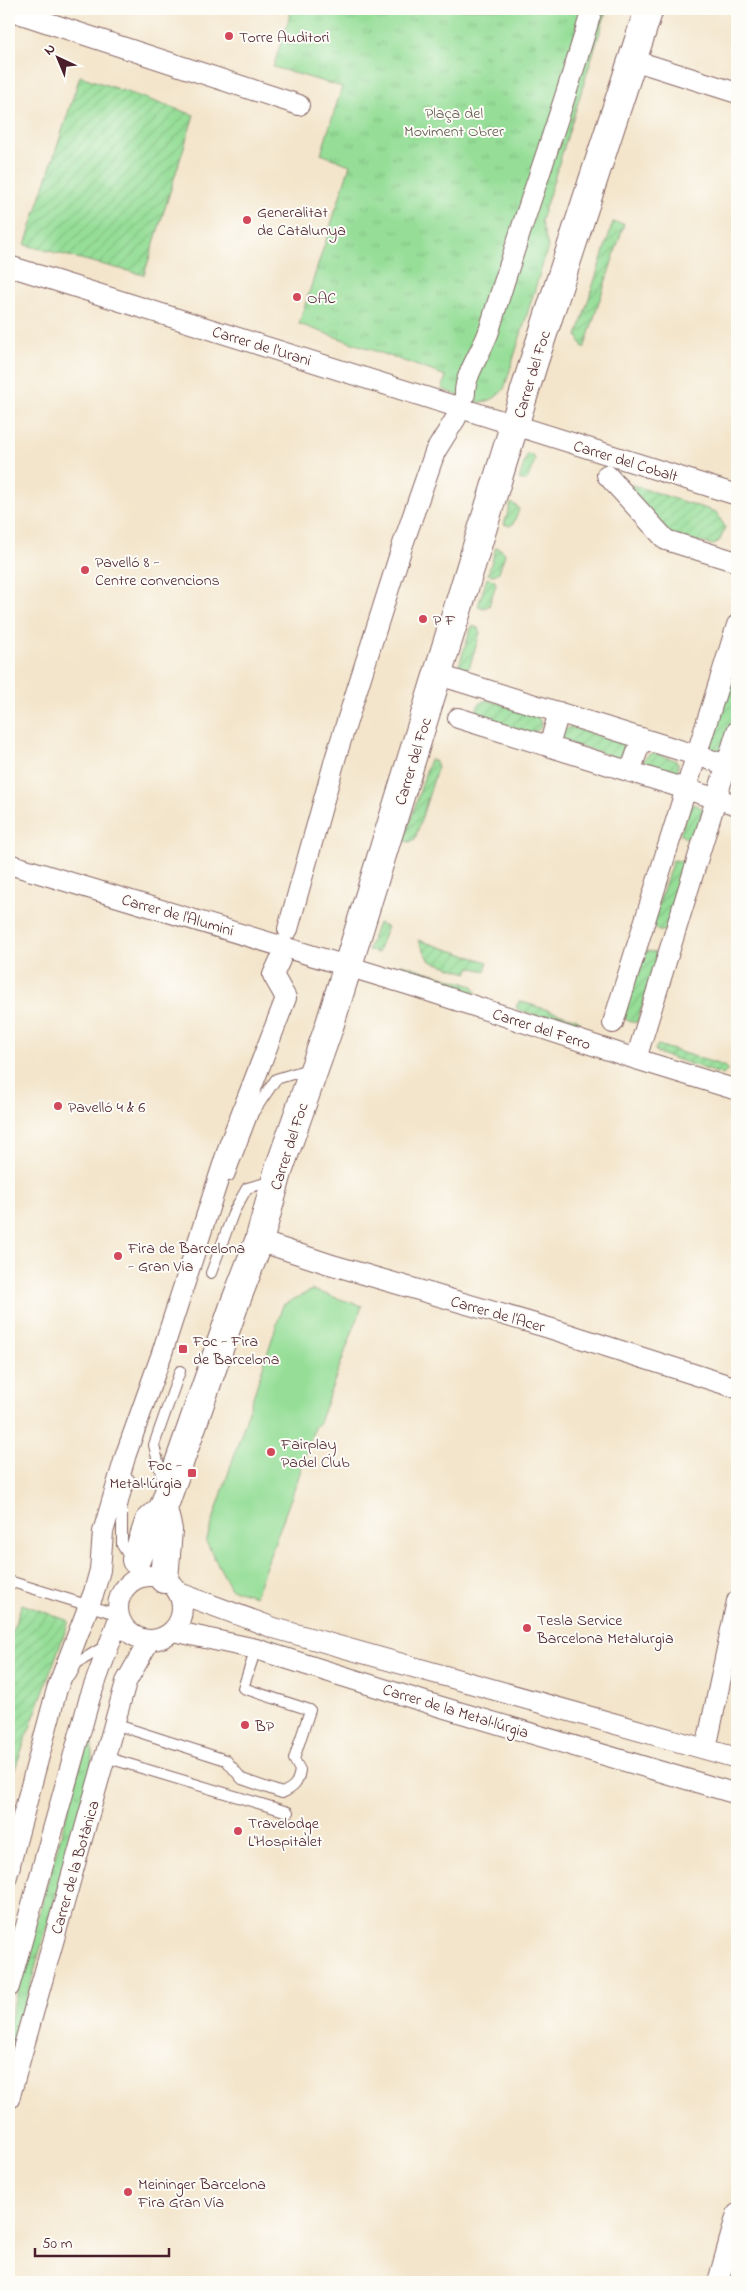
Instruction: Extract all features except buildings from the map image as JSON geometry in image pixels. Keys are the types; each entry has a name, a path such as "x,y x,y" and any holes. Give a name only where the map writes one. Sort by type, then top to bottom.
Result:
{"street":[{"path":"464,390 484,346 592,9"},
{"name":"Carrer del Foc","path":"133,1569 149,1522 165,1504 235,1303 259,1241 276,1180 315,1067 439,675 515,425 649,9"},
{"path":"9,10 299,105"},
{"path":"633,60 737,93"},
{"name":"Carrer de l'Urani","path":"9,266 515,425"},
{"path":"289,928 336,756 402,544 435,452 453,422"},
{"name":"Carrer del Cobalt","path":"515,425 737,495"},
{"path":"607,475 666,540 737,562"},
{"path":"613,1023 696,756 731,670 737,625"},
{"path":"439,675 732,767"},
{"path":"549,746 559,712"},
{"path":"458,718 737,806"},
{"path":"636,1059 716,799 732,767 737,731"},
{"path":"630,772 642,738"},
{"path":"669,844 699,854"},
{"name":"Carrer de l'Alumini","path":"9,864 347,966"},
{"path":"640,938 670,946"},
{"name":"Carrer del Ferro","path":"347,966 737,1090"},
{"path":"9,1868 57,1689 100,1570 103,1532 126,1454 161,1356 230,1143 286,998 276,968"},
{"name":"Carrer de l'Acer","path":"259,1241 329,1264 549,1328 737,1388"},
{"name":"Carrer del Foc","path":"165,1504 171,1586"},
{"path":"133,1569 143,1577 171,1586 182,1602 182,1613 173,1631 166,1636 150,1641 131,1634 119,1617 120,1598 133,1569"},
{"name":"Carrer de la Metal·lúrgia","path":"171,1586 274,1628 737,1758"},
{"path":"706,1750 737,1601"},
{"name":"Carrer de la Botànica","path":"9,1987 13,1954 90,1696 119,1617"},
{"name":"Carrer de la Metal·lúrgia","path":"173,1631 256,1649 737,1794"},
{"name":"Carrer de la Botànica","path":"9,2098 126,1682 150,1641"},
{"path":"718,2282 737,2214"}],"lane":[{"path":"133,1569 122,1545 122,1506 139,1441 223,1191 253,1113 276,1080 315,1067"},
{"path":"211,1273 234,1211 247,1188 276,1180"},
{"path":"165,1504 154,1445 180,1371"},
{"path":"9,1581 90,1601 119,1617"},
{"path":"9,1887 64,1690 77,1663 110,1644"},
{"path":"114,1724 226,1760 242,1779 261,1786 282,1793 292,1789 298,1783 300,1770 294,1759 310,1710 243,1688 256,1649"},
{"path":"105,1757 288,1812"}],"green space":[{"name":"Plaça del Moviment Obrer","path":"292,9 607,9 541,221 548,247 504,389 497,396 482,402 467,399 442,389 446,376 299,324 350,165 321,154 342,87 273,67"},
{"path":"80,76 194,115 144,275 25,245"},
{"path":"613,222 624,224 584,349 577,336"},
{"path":"527,454 533,455 535,460 528,479 525,481 519,479"},
{"path":"632,485 716,512 725,527 720,540 714,545 672,536 628,486"},
{"path":"511,503 517,506 519,510 513,524 510,526 504,524"},
{"path":"496,547 505,554 499,572 494,575 488,574"},
{"path":"487,578 494,580 496,584 489,606 483,608 478,606"},
{"path":"472,626 478,628 480,633 469,668 465,670 458,668"},
{"path":"730,681 737,681 737,716 728,747 717,752 712,751 708,745"},
{"path":"487,700 537,716 540,720 541,728 532,734 478,715 477,707 481,702"},
{"path":"571,727 621,743 625,751 624,757 622,759 562,741 562,734 565,729"},
{"path":"654,753 675,760 678,763 678,772 675,775 645,767 644,760 648,755"},
{"path":"430,759 436,762 438,766 415,839 410,842 404,841"},
{"path":"695,804 703,809 695,840 689,841 680,834 690,806"},
{"path":"673,860 683,861 687,865 666,930 659,931 652,924"},
{"path":"378,923 387,927 378,953 368,950"},
{"path":"418,940 488,962 485,971 470,967 467,973 430,961"},
{"path":"645,951 654,952 658,957 637,1022 631,1022 623,1016"},
{"path":"402,964 473,986 476,992 473,995 399,972 399,965"},
{"path":"519,1001 577,1019 581,1023 576,1028 518,1010 516,1007"},
{"path":"658,1045 724,1066 728,1070 723,1075 657,1053 655,1049"},
{"name":"Fairplay Padel Club","path":"312,1290 362,1306 318,1425 315,1425 298,1479 255,1596 231,1589 206,1542 283,1305"},
{"path":"22,1604 69,1621 9,1785 9,1640"},
{"path":"97,1706 101,1707 92,1741 92,1766 9,2061 9,2021"}],"place":[{"name":"Torre Auditori","path":"229,36"},
{"name":"Generalitat de Catalunya","path":"247,220"},
{"name":"OAC","path":"297,297"},
{"name":"Pavelló 8 - Centre convencions","path":"85,570"},
{"name":"P F","path":"423,619"},
{"name":"Pavelló 4 & 6","path":"58,1106"},
{"name":"Fira de Barcelona - Gran Via","path":"118,1256"},
{"name":"Foc - Fira de Barcelona","path":"183,1349"},
{"name":"Fairplay Padel Club","path":"271,1452"},
{"name":"Foc - Metal·lúrgia","path":"192,1473"},
{"name":"Tesla Service Barcelona Metalurgia","path":"527,1628"},
{"name":"BP","path":"245,1725"},
{"name":"Travelodge L'Hospitalet","path":"238,1831"},
{"name":"Meininger Barcelona Fira Gran Vía","path":"128,2192"}]}
